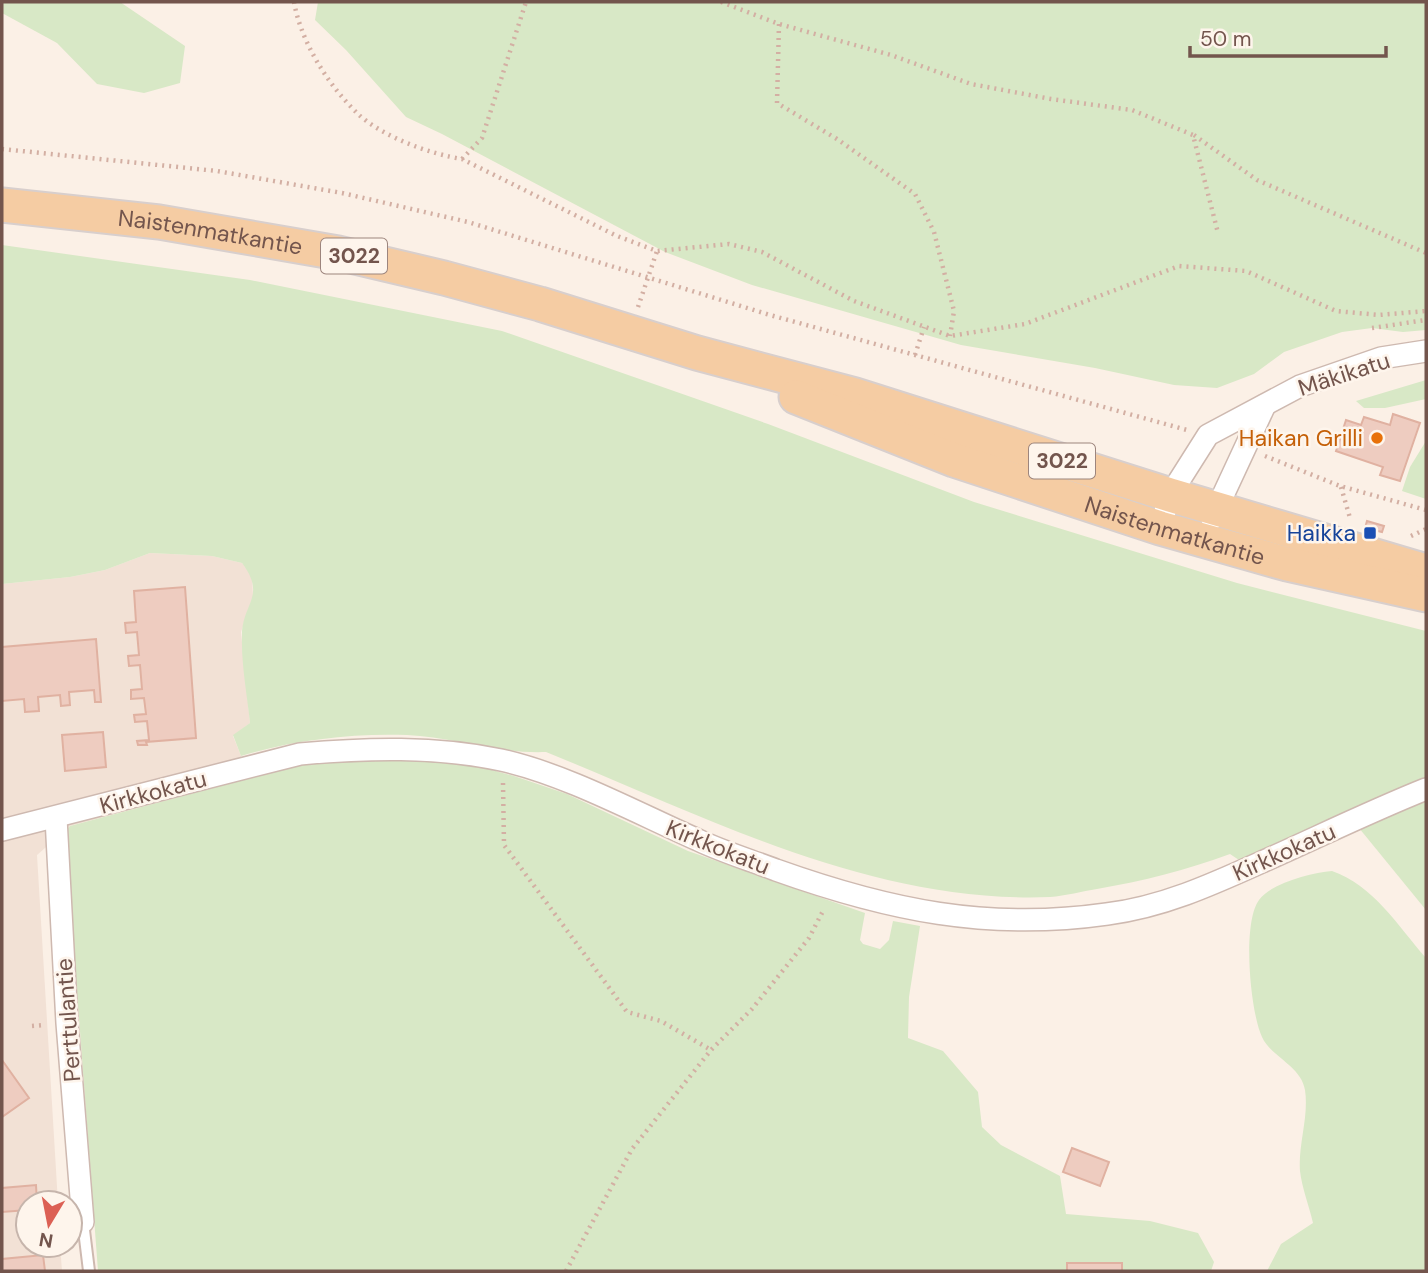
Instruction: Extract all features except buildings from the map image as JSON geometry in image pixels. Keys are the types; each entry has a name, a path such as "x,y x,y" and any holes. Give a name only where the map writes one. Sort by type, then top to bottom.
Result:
{"main road":[{"name":"Naistenmatkantie","path":"2,205 159,222 338,253 540,304 697,354 855,396 1170,495 1426,571"},
{"name":"Naistenmatkantie","path":"697,354 840,416 954,460 1205,541 1287,564 1426,595"}],"street":[{"name":"Mäkikatu","path":"1160,528 1170,495 1208,435 1300,386 1381,358 1426,351"},
{"path":"1205,541 1216,508 1265,405"},
{"name":"Kirkkokatu","path":"2,830 300,754 343,750 463,753 547,774 711,846 870,901 921,912 984,920 1050,919 1149,907 1198,891 1426,789"},
{"name":"Perttulantie","path":"56,818 67,1023 80,1189"}],"lane":[{"path":"84,1230 89,1271"}],"path":[{"path":"294,2 302,35 312,53 359,114 392,135 439,156 463,159 617,236 657,251 729,244 762,252 854,301 950,336 1025,324 1179,266 1245,271 1336,312 1379,315 1426,311"},
{"path":"463,159 482,138 526,2"},
{"path":"721,2 779,24 891,55 971,84 1132,110 1193,135 1257,180 1426,253"},
{"path":"779,24 777,103 837,139 915,194 934,232 954,311 950,336"},
{"path":"1193,135 1218,233"},
{"path":"2,149 217,171 342,193 468,222 770,314 1208,435"},
{"path":"649,277 657,251"},
{"path":"1372,328 1426,320"},
{"path":"915,355 924,327"},
{"path":"1245,448 1340,486 1426,510"},
{"path":"1340,486 1353,528"},
{"path":"503,761 504,845 627,1012 662,1021 712,1051"},
{"path":"566,1271 632,1149 809,938 834,890"}],"shaded area":[{"path":"150,553 212,556 242,563 252,575 253,597 241,632 250,723 233,736 241,756 240,781 70,826 37,855 57,1189 14,1189 14,1259 61,1259 62,1271 2,1271 2,584 70,577 105,570"}],"green space":[{"path":"2,2 120,2 185,46 180,83 144,93 97,84 57,43 2,13"},
{"path":"318,2 1426,2 1426,330 1403,332 1372,328 1342,332 1284,352 1254,374 1217,388 1174,385 1095,368 961,345 752,285 665,252 406,117 315,20"},
{"path":"2,245 250,280 502,331 768,424 974,502 1237,583 1426,631 1426,781 1245,864 1230,854 1148,879 1050,897 984,895 918,886 854,871 791,852 546,752 511,750 424,736 386,735 302,742 241,756 233,735 250,723 242,635 253,592 253,584 242,563 212,556 150,553 105,570 70,577 2,584"},
{"path":"1426,380 1426,399 1385,408 1364,408 1356,401"},
{"path":"1426,441 1426,499 1402,491 1410,467"},
{"path":"400,759 459,761 514,776 567,794 688,851 865,913 860,940 863,944 880,949 889,940 893,921 920,926 909,997 908,1038 943,1051 978,1092 982,1127 1001,1145 1060,1176 1066,1214 1150,1221 1198,1233 1214,1262 1211,1271 98,1271 76,978 62,845 64,832 70,826 288,768 315,763"},
{"path":"1426,798 1426,910 1359,828"},
{"path":"1332,871 1347,877 1372,896 1426,958 1426,1271 1267,1271 1281,1244 1313,1223 1300,1171 1306,1110 1305,1090 1298,1074 1266,1044 1258,1025 1251,988 1251,927 1254,911 1265,894 1292,880"}],"place":[{"name":"Haikan Grilli","path":"1377,438"},
{"name":"Haikka","path":"1370,533"}]}
